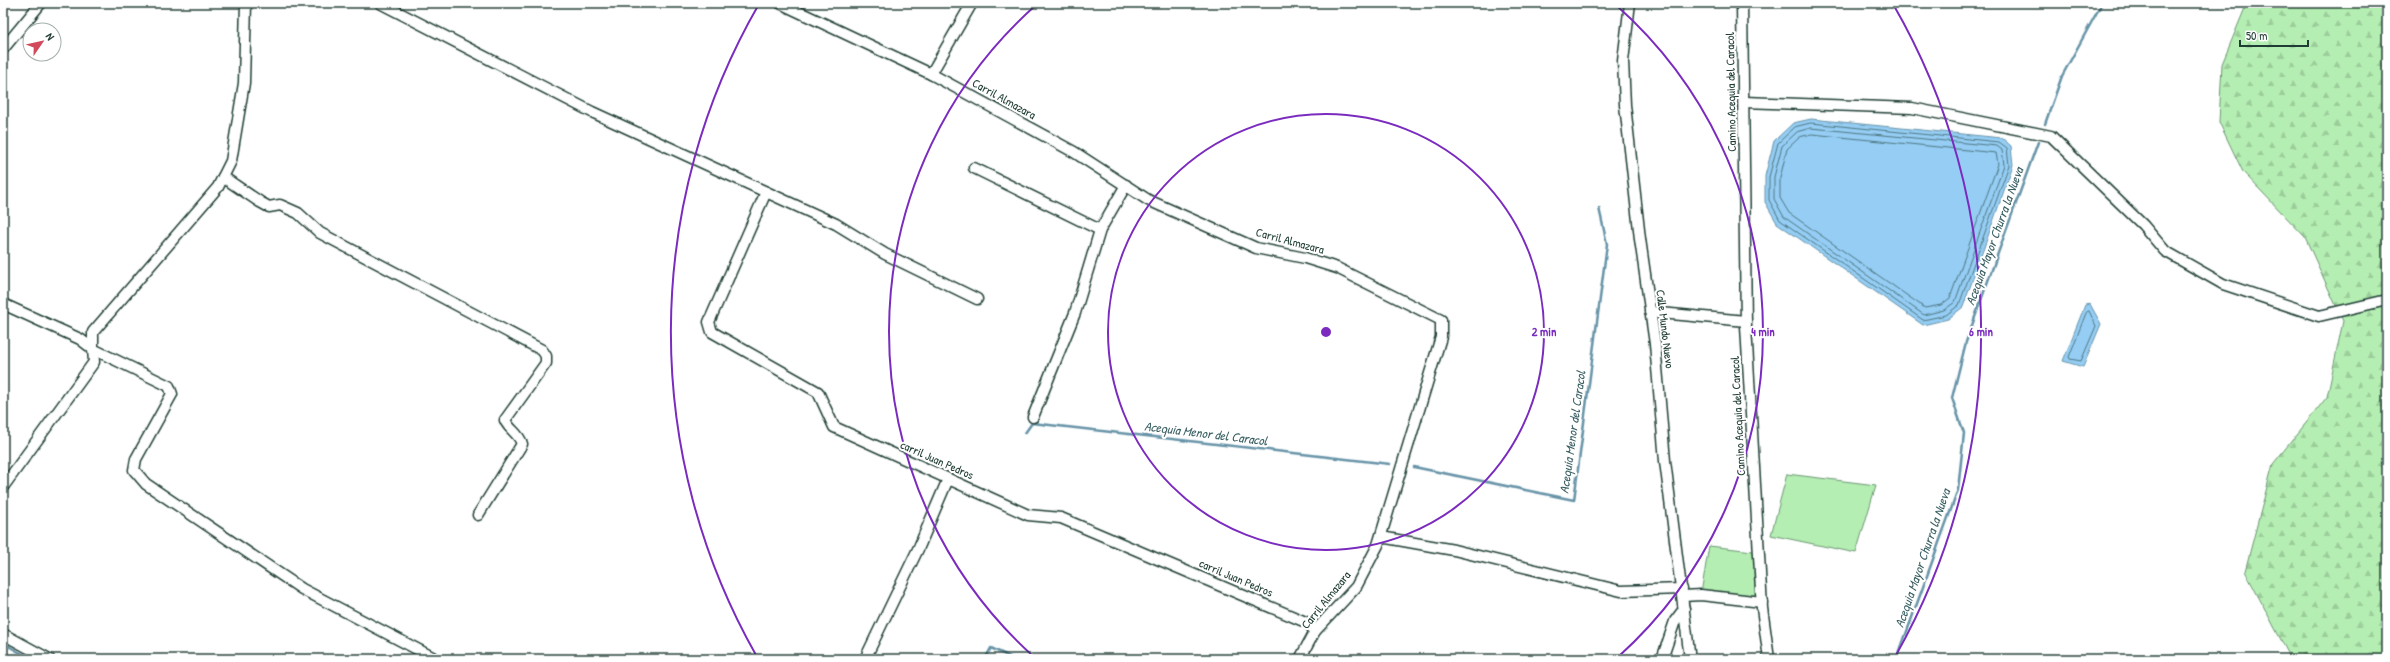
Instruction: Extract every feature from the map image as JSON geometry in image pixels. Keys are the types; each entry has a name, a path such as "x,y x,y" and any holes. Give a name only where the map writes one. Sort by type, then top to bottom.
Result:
{"street":[{"path":"3,49 41,3"},
{"path":"3,487 94,362 93,332 218,187 231,161 244,83 246,3"},
{"path":"380,3 592,112 836,224 885,254 977,299"},
{"name":"Carril Almazara","path":"780,3 931,74 1074,152 1148,200 1256,248 1305,258 1337,268 1442,320 1441,337 1381,537 1356,587 1315,631 1300,659"},
{"path":"931,74 972,3"},
{"name":"Calle Mundo Nuevo","path":"1630,3 1623,61 1625,105 1650,312 1665,461 1690,659"},
{"name":"Camino Acequia del Caracol","path":"1742,3 1746,321 1762,602 1769,659"},
{"path":"1744,102 1912,108 2051,136 2143,225 2165,251 2223,284 2319,316 2387,300"},
{"path":"974,168 1100,230"},
{"path":"223,177 260,202 269,206 280,205 298,213 320,232 542,350 546,356 546,363 505,420 508,428 520,437 522,444 478,515"},
{"path":"1033,417 1075,313 1100,230 1126,185"},
{"name":"carril Juan Pedros","path":"766,192 709,322 712,332 818,392 834,427 1028,515 1061,518 1308,623 1315,631"},
{"path":"3,304 80,339 93,349 169,386 172,394 136,459 134,470 146,484 302,589 436,659"},
{"path":"1650,312 1746,321"},
{"path":"865,659 916,554 948,479"},
{"path":"1381,537 1454,550 1621,591 1682,592 1701,596 1762,602"},
{"path":"1662,659 1675,621 1684,609"},
{"path":"3,634 49,659"}],"green space":[{"path":"2247,3 2387,3 2387,659 2291,659 2245,571 2273,464 2327,397 2343,321 2305,237 2243,172 2219,122 2222,64"},
{"path":"1787,474 1876,485 1856,553 1771,535"},
{"path":"1709,546 1753,551 1758,599 1701,593"}],"water":[{"path":"1811,119 2002,138 2011,146 2013,165 1963,307 1948,319 1923,325 1777,223 1765,202 1765,176 1774,141 1793,123"},
{"path":"2090,304 2101,324 2083,367 2063,361 2085,305"}],"waterway":[{"name":"Acequia Mayor Churra la Nueva","path":"2045,124 2062,76 2102,3"},
{"name":"Acequia Mayor Churra la Nueva","path":"1897,659 1958,490 1964,433 1952,398 1966,342 2038,142"},
{"name":"Acequia Menor del Caracol","path":"1414,467 1574,500 1607,244 1599,208"},
{"name":"Acequia Menor del Caracol","path":"1025,433 1032,423 1390,464"},
{"path":"3,643 31,659"},
{"name":"Acequia Mayor Churra la Nueva","path":"985,659 991,648 1014,659"}]}
